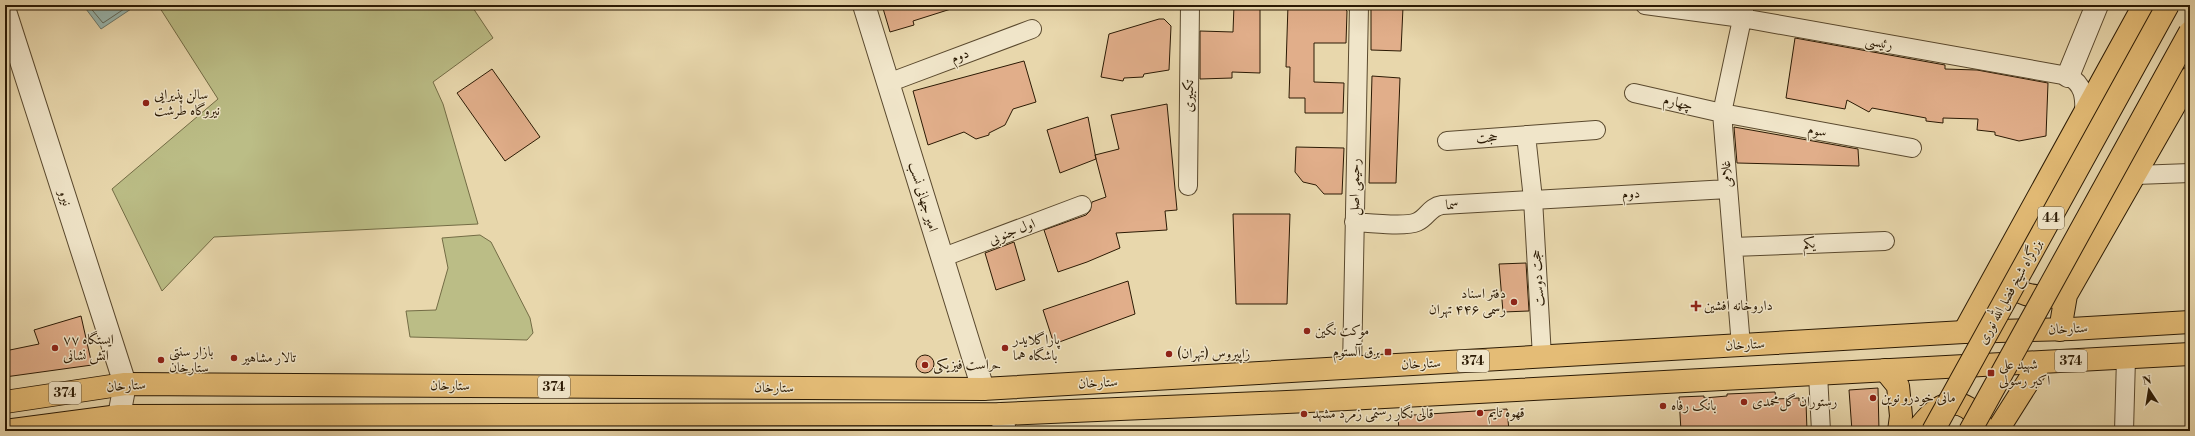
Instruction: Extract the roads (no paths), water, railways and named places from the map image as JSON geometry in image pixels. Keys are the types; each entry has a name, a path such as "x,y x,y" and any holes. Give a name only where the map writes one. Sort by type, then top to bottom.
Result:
{"main road":[{"path":"1964,332 2144,5"},
{"name":"بزرگراه شیخ فضل‌الله نوری","path":"1934,431 2168,5"},
{"name":"44","path":"1970,431 2190,32"},
{"path":"2060,330 2066,295 2136,175 2190,78"},
{"path":"1996,276 2011,288 2026,295 2041,298 2066,295"},
{"name":"ستارخان","path":"5,402 125,384 983,389 1964,332 2060,330 2190,322"},
{"name":"ستارخان","path":"5,431 118,424 1003,423 1309,401 2190,354"},
{"path":"1997,431 2040,363"},
{"path":"1885,370 1898,386 1901,416 1899,431"},
{"path":"1916,431 1936,410 1942,406 1957,404 1970,408 1975,413 1980,420 1983,431"}],"street":[{"name":"امیر جهانی نسب","path":"864,5 941,258 983,389"},
{"name":"تکبیری","path":"1188,186 1190,5"},
{"name":"رحیمی اصل","path":"1352,368 1359,5"},
{"name":"رئیسی","path":"1645,5 1743,12 2068,76"},
{"path":"2084,114 2084,93 2080,86 2068,76 2097,5"},
{"name":"نیرو","path":"5,11 125,384"},
{"name":"غلامی","path":"1741,346 1722,113 1743,12"},
{"name":"دوم","path":"888,83 1032,29"},
{"name":"چهارم","path":"1634,93 1722,113"},
{"name":"سوم","path":"1722,113 1912,148"},
{"name":"حجت","path":"1447,141 1596,130"},
{"path":"1526,135 1533,199"},
{"path":"2136,175 2190,173"},
{"name":"دوم","path":"1533,199 1728,189"},
{"name":"سما","path":"1354,222 1411,224 1422,219 1436,206 1533,199"},
{"name":"حجت دوست","path":"1533,199 1542,357"},
{"name":"اول جنوبی","path":"941,258 1082,205"},
{"name":"یکم","path":"1733,247 1885,242"},
{"path":"2124,431 2126,358"},
{"path":"1818,374 1821,431"},
{"path":"118,424 125,384"}],"water":[{"path":"83,5 137,5 101,29"}],"place":[{"name":"سالن پذیرایی نیروگاه طرشت","path":"146,103"},
{"name":"دفتر اسناد رسمی ۴۴۶ تهران","path":"1514,302"},
{"name":"داروخانه افشین","path":"1696,306"},
{"name":"موکت نگین","path":"1307,331"},
{"name":"ایستگاه ۷۷ اتش نشانی","path":"55,348"},
{"name":"پاراگلایدر باشگاه هما","path":"1005,348"},
{"name":"برق آلستوم","path":"1388,352"},
{"name":"زاپیروس (تهران)","path":"1169,354"},
{"name":"تالار مشاهیر","path":"234,358"},
{"name":"بازار سنتی ستارخان","path":"161,360"},
{"name":"حراست فیزیکی","path":"925,365"},
{"name":"شهید علی اکبر رسولی","path":"1991,373"},
{"name":"مانی خودرو نوین","path":"1873,398"},
{"name":"رستوران گل‌محمدی","path":"1744,402"},
{"name":"بانک رفاه","path":"1663,406"},
{"name":"قهوه تایم","path":"1480,413"},
{"name":"قالی نگار رستمی زمرد مشهد","path":"1304,414"}]}
